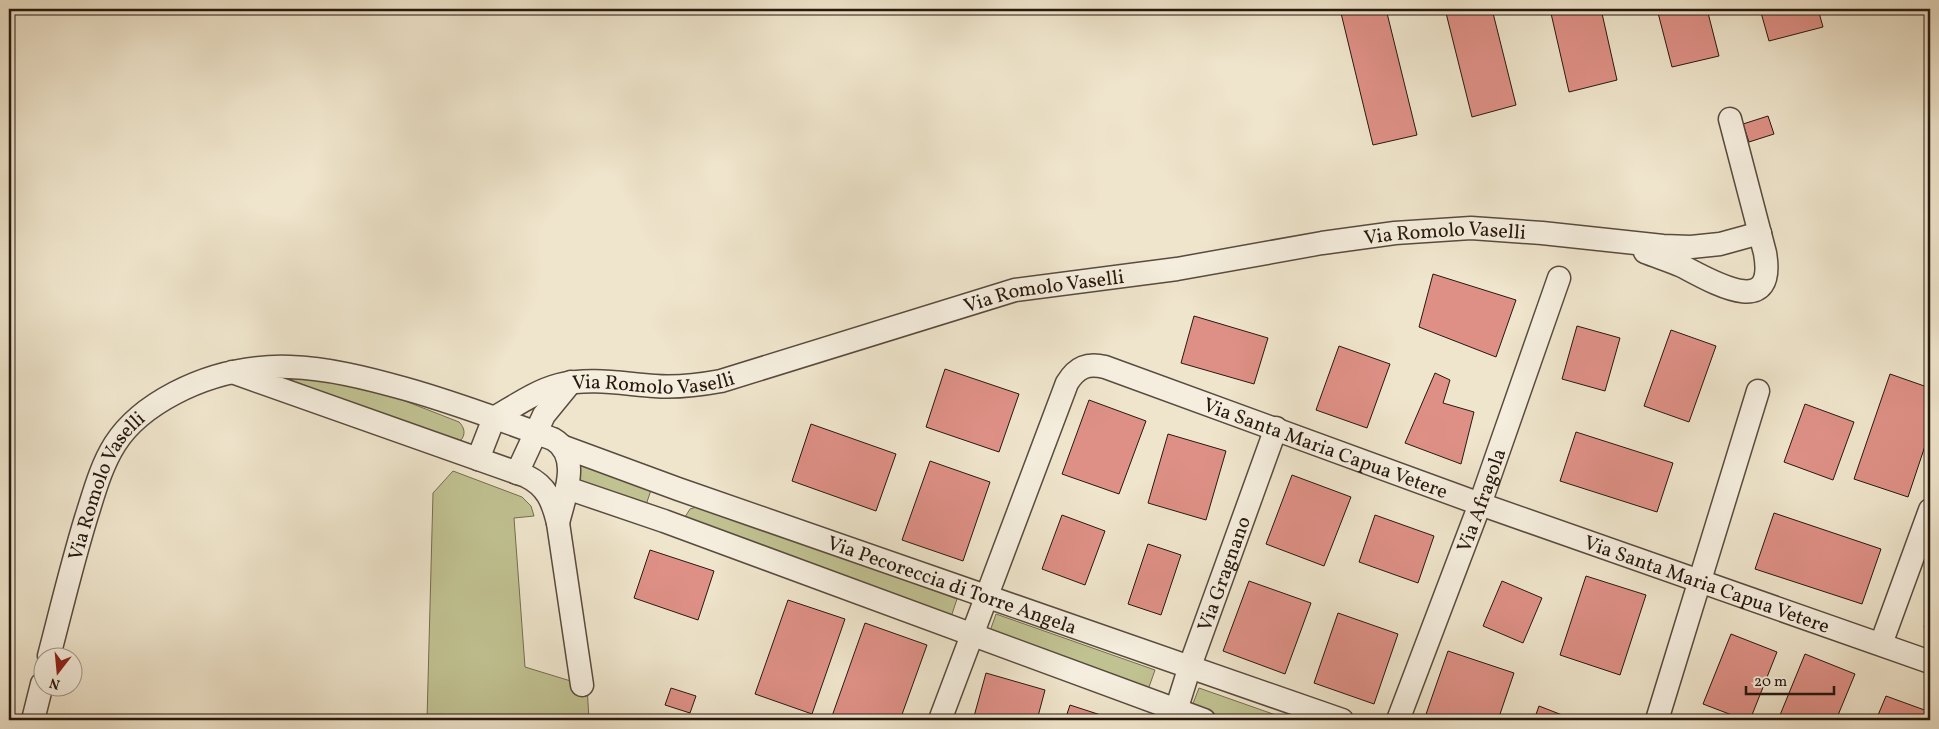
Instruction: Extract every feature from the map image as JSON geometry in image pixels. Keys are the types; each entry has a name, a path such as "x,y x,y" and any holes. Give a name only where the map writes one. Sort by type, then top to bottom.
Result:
{"street":[{"path":"1608,240 1665,259 1728,289 1742,292 1756,290 1761,286 1765,279 1767,262 1730,119"},
{"name":"Via Romolo Vaselli","path":"52,646 71,570 90,507 105,463 116,443 139,417 164,399 194,384 232,372 286,366 322,368 403,388 494,418 542,390 571,382 668,387 706,384 1021,289 1177,269 1334,241 1395,233 1470,228 1691,247 1720,244 1760,233"},
{"name":"Via Afragola","path":"1398,720 1480,504 1560,278"},
{"name":"Via Santa Maria Capua Vetere","path":"940,720 1067,384 1076,370 1083,366 1106,367 1480,504 1930,662"},
{"path":"232,372 525,476 545,489 550,497 558,524 582,685"},
{"path":"525,476 550,439 550,406 571,382"},
{"path":"1657,720 1758,391"},
{"path":"478,459 494,418"},
{"name":"Via Pecoreccia di Torre Angela","path":"494,418 678,489 1342,720"},
{"name":"Via Gragnano","path":"1174,715 1276,428"},
{"path":"550,439 569,460 567,488 558,524"},
{"name":"Via Pecoreccia di Torre Angela","path":"567,488 664,521 973,635 1174,715 1204,720"},
{"path":"664,521 667,504 678,489"},
{"path":"1881,644 1930,510"},
{"path":"34,720 39,696"}],"green space":[{"path":"284,377 359,383 459,422 464,429 464,434 460,441 448,443"},
{"path":"575,459 652,487 645,508 576,484"},
{"path":"453,471 522,497 531,506 534,516 514,518 525,667 587,686 589,720 427,720 433,493"},
{"path":"700,506 957,599 950,620 685,517 690,509"},
{"path":"996,614 1155,670 1148,690 989,634"},
{"path":"1199,688 1290,720 1231,720 1192,706"}],"building":[{"path":"1340,9 1386,9 1417,135 1373,145"},
{"path":"1445,9 1492,9 1516,105 1472,117"},
{"path":"1550,9 1601,9 1617,80 1569,92"},
{"path":"1657,9 1707,9 1719,56 1672,67"},
{"path":"1760,9 1818,9 1823,27 1769,41"},
{"path":"1768,116 1774,134 1749,142 1743,124"},
{"path":"1433,274 1516,300 1496,357 1419,327"},
{"path":"1194,316 1268,338 1254,384 1181,363"},
{"path":"1577,326 1620,338 1605,391 1562,379"},
{"path":"1671,330 1716,346 1689,422 1644,406"},
{"path":"1339,346 1390,364 1367,428 1316,410"},
{"path":"945,369 1019,394 999,452 926,427"},
{"path":"1435,373 1450,380 1443,403 1474,412 1461,464 1405,443"},
{"path":"1890,374 1930,388 1930,431 1908,497 1854,479"},
{"path":"1089,400 1146,421 1119,494 1062,474"},
{"path":"1805,404 1854,422 1833,480 1784,462"},
{"path":"811,424 896,454 876,511 792,481"},
{"path":"1576,432 1673,463 1657,512 1560,481"},
{"path":"1168,434 1226,451 1206,520 1148,503"},
{"path":"930,461 990,482 963,561 902,540"},
{"path":"1292,475 1351,497 1324,566 1266,544"},
{"path":"1774,513 1881,549 1862,604 1755,569"},
{"path":"1062,515 1105,531 1085,585 1042,569"},
{"path":"1375,515 1434,536 1418,583 1359,562"},
{"path":"1148,544 1181,555 1161,615 1128,604"},
{"path":"650,550 714,571 698,620 634,598"},
{"path":"1586,576 1646,595 1620,675 1560,655"},
{"path":"1249,581 1311,603 1285,674 1223,651"},
{"path":"1502,581 1542,598 1523,643 1483,626"},
{"path":"788,600 845,619 812,714 755,694"},
{"path":"1930,609 1930,629 1924,627"},
{"path":"1338,613 1398,634 1374,704 1314,683"},
{"path":"865,623 927,645 900,720 831,719"},
{"path":"1731,634 1777,652 1750,720 1745,720 1703,704"},
{"path":"1448,651 1514,673 1498,720 1424,720"},
{"path":"1805,654 1855,674 1836,720 1778,720"},
{"path":"986,673 1045,690 1037,720 973,720"},
{"path":"671,688 696,696 690,713 665,705"},
{"path":"1886,696 1930,712 1930,720 1876,720"},
{"path":"1070,705 1116,720 1065,720"},
{"path":"1539,706 1575,720 1534,720"}]}
